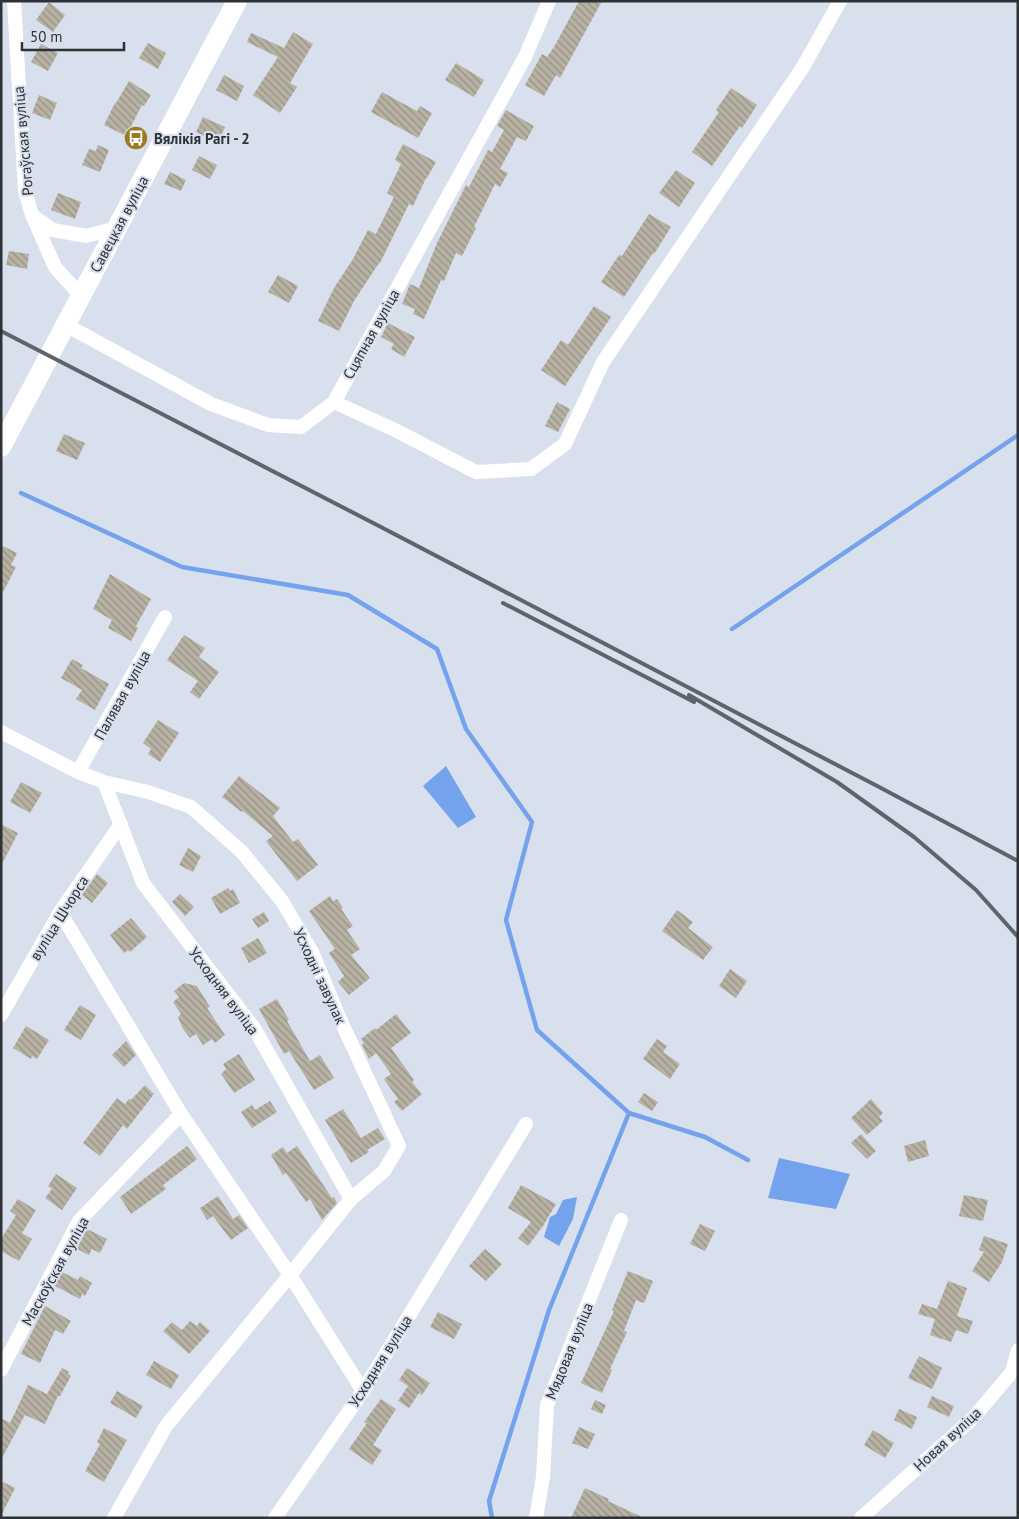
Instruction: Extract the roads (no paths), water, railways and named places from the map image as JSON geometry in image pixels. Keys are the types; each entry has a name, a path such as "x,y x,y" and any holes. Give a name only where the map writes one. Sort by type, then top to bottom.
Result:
{"main road":[{"name":"Савецкая вуліца","path":"1,447 236,1"}],"street":[{"name":"Рогаўская вуліца","path":"14,1 25,191 32,215 55,267 81,296"},
{"name":"Сцяпная вуліца","path":"66,325 211,404 268,425 301,427 334,402 525,57 549,1"},
{"path":"334,402 395,430 476,472 531,469 565,444 603,362 803,68 840,1"},
{"path":"32,215 53,230 86,236 117,228"},
{"name":"Палявая вуліца","path":"78,772 165,617"},
{"name":"Усходні завулак","path":"1,732 78,772 104,782 148,792 191,807 242,852 282,900 312,952 399,1146 384,1171 351,1198"},
{"name":"Усходняя вуліца","path":"104,782 143,883 254,1028 351,1198"},
{"name":"вуліца Шчорса","path":"1,1015 60,912 121,824"},
{"path":"60,912 181,1114 290,1275 362,1390"},
{"name":"Маскоўская вуліца","path":"1,1370 79,1221 181,1114"},
{"name":"Усходняя вуліца","path":"275,1518 362,1390 526,1124"},
{"path":"114,1518 166,1426 351,1198"},
{"name":"Мядовая вуліца","path":"536,1518 543,1477 547,1405 621,1220"},
{"name":"Новая вуліца","path":"861,1518 973,1418 1012,1372 1018,1350"}],"water":[{"path":"446,766 476,817 458,828 423,786"},
{"path":"779,1158 850,1174 836,1209 768,1198"},
{"path":"577,1197 573,1219 559,1246 544,1237 550,1217 556,1214 563,1200"}],"waterway":[{"path":"732,629 1018,435"},
{"path":"21,493 182,567 348,595 437,649 466,729 532,822 506,920 537,1030 629,1113 705,1137 748,1160"},
{"path":"492,1518 489,1501 549,1310 629,1113"}],"railway":[{"path":"1,331 379,526 1018,861"},
{"path":"503,603 694,702"},
{"path":"689,695 837,782 914,837 976,890 1018,937"}],"place":[{"name":"Вялікія Рагі - 2","path":"136,138"}]}
